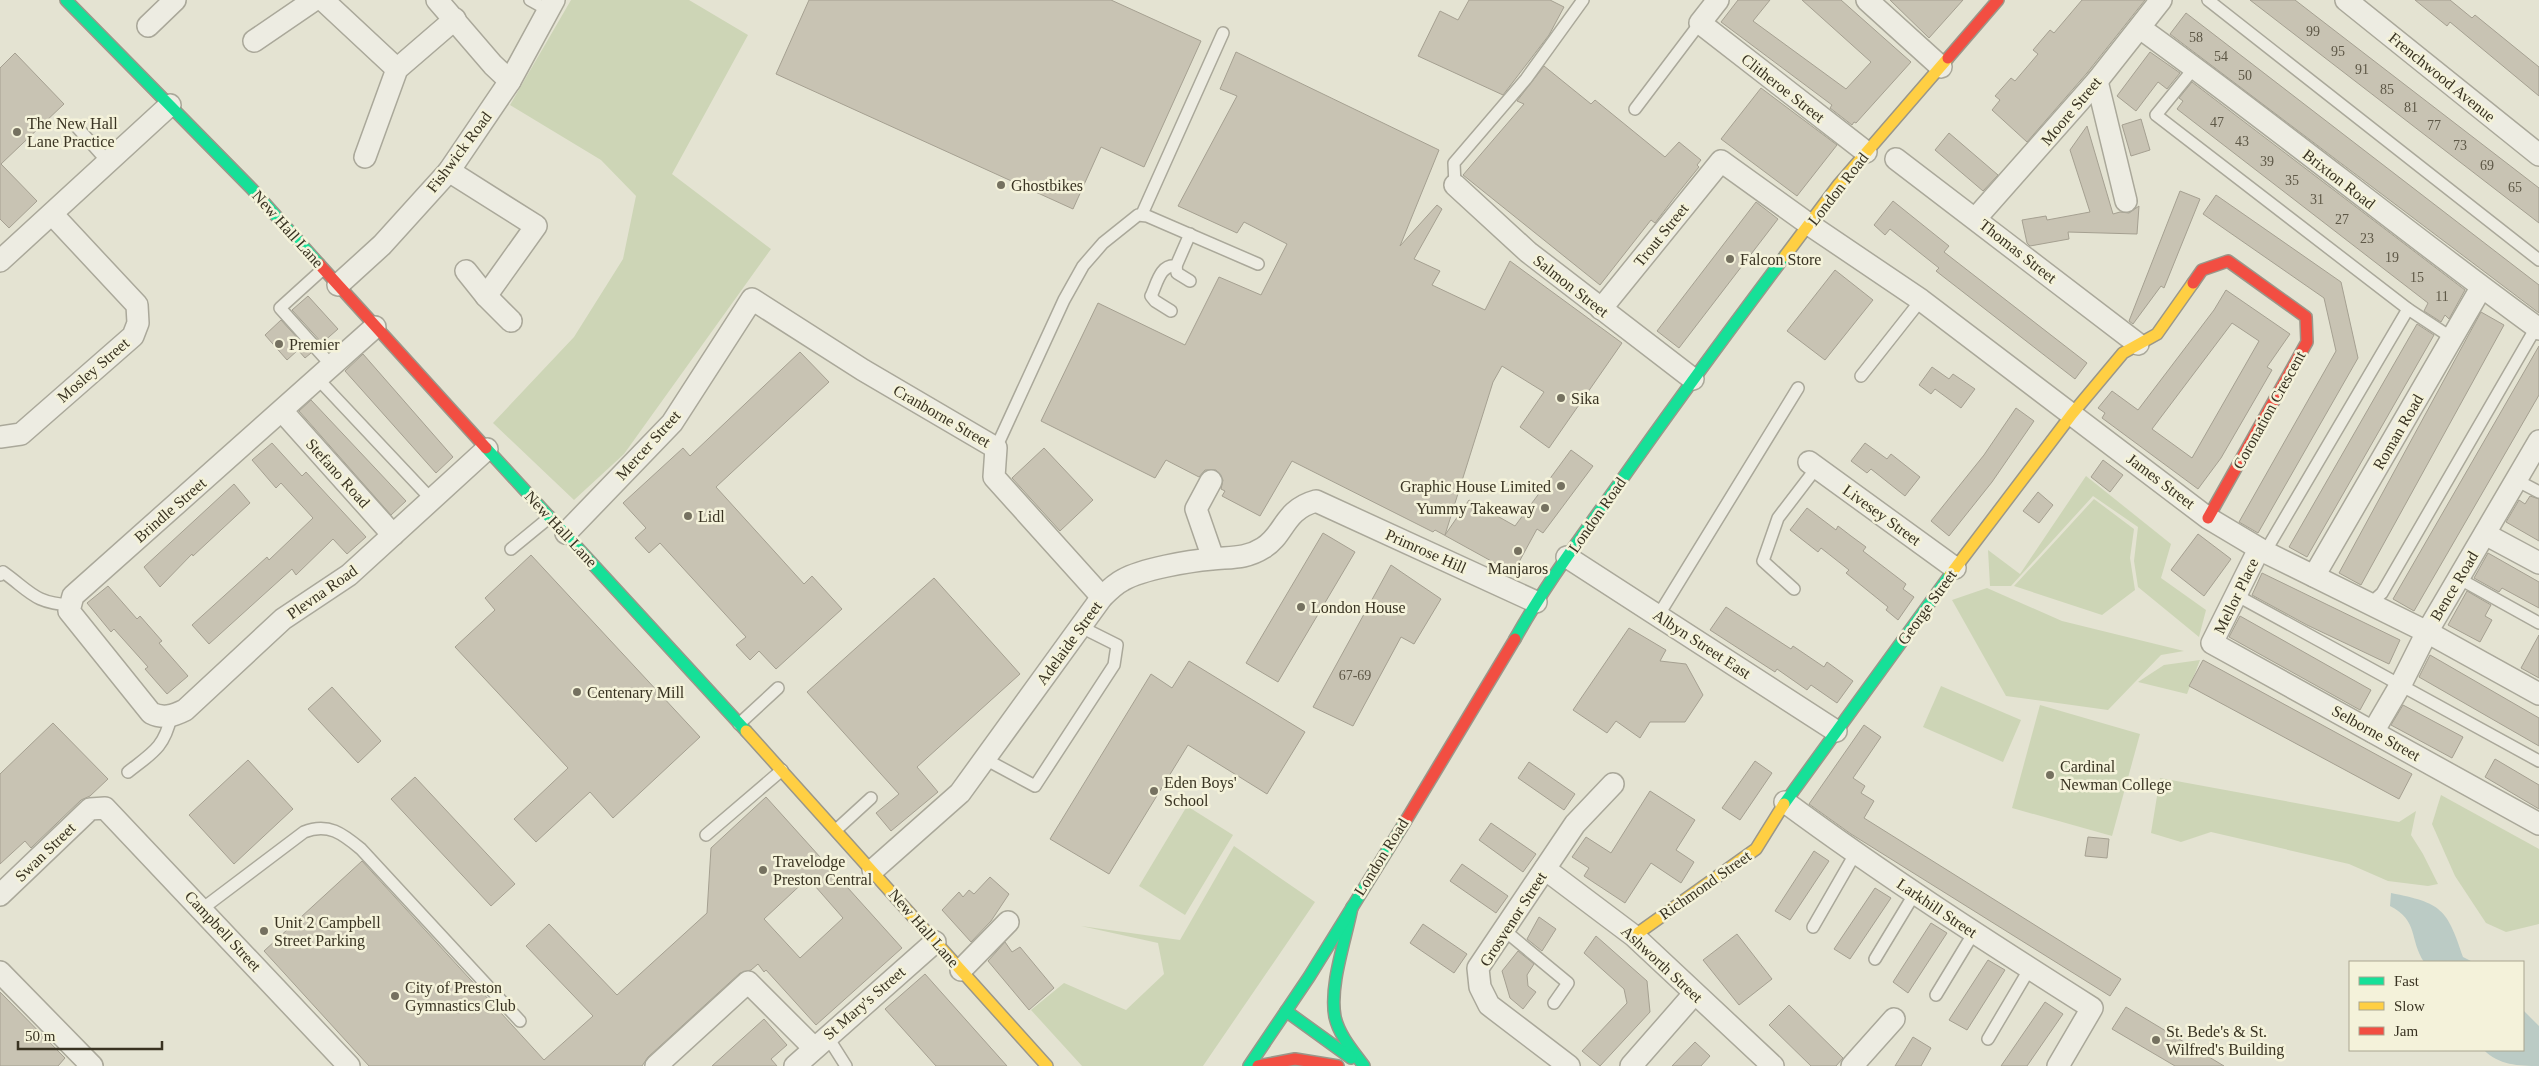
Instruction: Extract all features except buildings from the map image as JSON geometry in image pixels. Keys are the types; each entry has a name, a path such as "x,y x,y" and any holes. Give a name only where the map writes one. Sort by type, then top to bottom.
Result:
{"main road":[{"name":"New Hall Lane","path":"66,0 252,189 486,449 566,533 873,870 1047,1066"},
{"name":"London Road","path":"1249,1066 1286,1011 1505,658 1536,602 1567,557 1694,380 1866,152 1998,0"},
{"name":"Coronation Crescent","path":"2072,414 2123,353 2157,334 2202,270 2228,261 2306,317 2307,342 2208,518"},
{"name":"George Street","path":"1785,802 1955,568 2072,414"},
{"name":"Richmond Street","path":"1634,936 1756,849 1785,802"},
{"path":"1353,903 1335,991 1335,1016 1344,1040 1363,1066"},
{"path":"1286,1011 1363,1066"},
{"path":"1258,1066 1295,1059 1338,1066"}],"street":[{"path":"148,26 175,0"},
{"path":"254,41 314,0"},
{"path":"323,0 397,69"},
{"path":"437,0 493,65 510,81"},
{"path":"1700,23 1718,0"},
{"path":"1867,0 1941,67"},
{"name":"Moore Street","path":"1976,218 2097,80 2161,0"},
{"name":"Frenchwood Avenue","path":"2346,0 2539,155"},
{"name":"Fishwick Road","path":"338,285 382,245 449,171 510,81 544,3"},
{"path":"365,157 397,69 455,20"},
{"name":"Clitheroe Street","path":"1700,23 1866,152"},
{"name":"Brixton Road","path":"2140,28 2194,67 2480,288 2538,326"},
{"path":"2097,80 2126,201"},
{"path":"1,259 170,105"},
{"name":"James Street","path":"1721,161 1810,225 1921,300 2208,518 2262,551 2371,603 2539,694"},
{"name":"Trout Street","path":"1601,309 1721,161"},
{"name":"Thomas Street","path":"1900,162 1976,218 2138,344"},
{"path":"449,171 536,226 486,296"},
{"name":"Salmon Street","path":"1455,185 1528,252 1694,380"},
{"name":"Mosley Street","path":"0,437 21,434 133,336 138,323 137,305 52,214"},
{"path":"466,271 486,296 511,320"},
{"name":"Roman Road","path":"2314,576 2480,288"},
{"name":"Cranborne Street","path":"752,299 863,370 996,448 994,477 1102,597"},
{"name":"Mercer Street","path":"566,533 672,423 752,299"},
{"name":"Brindle Street","path":"71,605 73,596 80,589 283,412 375,327"},
{"name":"Stefano Road","path":"283,412 393,535"},
{"name":"Bence Road","path":"2373,732 2401,684 2427,632 2539,441"},
{"name":"Plevna Road","path":"161,715 185,710 283,620 349,575 486,449"},
{"name":"Livesey Street","path":"1813,464 1955,568"},
{"path":"1211,481 1196,509 1213,558"},
{"name":"Adelaide Street","path":"873,870 960,794 1102,597 1123,580 1158,569 1213,558 1230,559 1263,548 1297,510 1316,502"},
{"name":"Primrose Hill","path":"1316,502 1536,602"},
{"path":"2485,534 2539,563"},
{"name":"Mellor Place","path":"2212,643 2236,595 2262,551"},
{"name":"Albyn Street East","path":"1567,557 1836,731"},
{"path":"71,605 69,611 161,715"},
{"name":"Selborne Street","path":"2212,643 2539,824"},
{"name":"Grosvenor Street","path":"1569,1066 1489,1005 1480,988 1478,968 1575,824 1613,784"},
{"name":"Larkhill Street","path":"1785,802 1855,854 1974,934 2092,1008 2058,1066"},
{"name":"Swan Street","path":"0,895 90,808"},
{"name":"Campbell Street","path":"90,808 106,808 350,1066"},
{"name":"Ashworth Street","path":"1545,869 1634,936 1772,1066"},
{"path":"961,970 1008,922"},
{"name":"St Mary's Street","path":"795,1066 935,942"},
{"path":"0,972 92,1066"},
{"path":"656,1066 748,982 820,1042"},
{"path":"1631,1066 1694,994"},
{"path":"1852,1066 1894,1019"}],"lane":[{"path":"1455,185 1454,163 1526,79 1583,0"},
{"path":"2208,0 2539,260"},
{"path":"1635,109 1700,23"},
{"path":"996,448 1064,300 1083,266 1103,243 1142,214 1223,32"},
{"path":"2194,67 2156,115 2408,310 2452,338"},
{"path":"77,127 108,162"},
{"path":"1142,214 1258,264"},
{"path":"1190,234 1176,266 1176,273 1190,281"},
{"path":"1172,311 1154,301 1151,296 1162,270 1169,266 1176,266"},
{"path":"324,269 280,308 325,372 432,500"},
{"path":"1861,376 1921,300"},
{"path":"2262,551 2408,310"},
{"path":"2371,603 2382,593 2538,326"},
{"path":"1658,616 1798,388"},
{"path":"1794,589 1763,561 1778,518 1813,464"},
{"path":"2516,480 2539,492"},
{"path":"511,549 550,517"},
{"path":"0,575 3,572 35,598 50,604 71,605"},
{"path":"2458,578 2539,623"},
{"path":"2236,595 2539,761"},
{"path":"985,759 1035,786 1114,665 1117,645 1081,627"},
{"path":"740,724 778,688"},
{"path":"128,772 159,747 167,735 161,715"},
{"path":"706,835 782,770"},
{"path":"836,830 871,798"},
{"path":"202,909 304,832 315,827 334,830 361,849 520,1020"},
{"path":"1813,926 1855,854"},
{"path":"1875,959 1914,893"},
{"path":"1504,930 1568,983 1554,1003"},
{"path":"1936,995 1974,934"},
{"path":"1988,1039 2030,968"},
{"path":"820,1042 846,1066"}],"green space":[{"path":"571,0 689,0 748,35 672,174 771,249 624,454 574,500 493,423 574,337 623,259 636,196 601,160 510,105"},
{"path":"2086,476 2171,544 2161,578 2206,610 2199,637 2138,587 2134,561 2138,527 2093,496 2011,586 1990,586 1988,550 2020,574"},
{"path":"2094,499 2134,529 2130,558 2135,590 2102,615 2014,586"},
{"path":"1987,588 2062,621 2184,651 2161,655 2108,710 2006,696 1952,600"},
{"path":"2200,660 2187,694 2138,682 2164,665"},
{"path":"1941,686 2021,720 2003,762 1923,727"},
{"path":"2040,705 2140,734 2112,836 2012,808"},
{"path":"2160,778 2399,822 2416,811 2411,835 2438,884 2428,886 2388,881 2349,864 2211,832 2181,842 2151,833"},
{"path":"2441,795 2539,849 2539,924 2506,932 2486,923 2455,876 2432,824"},
{"path":"1187,806 1233,835 1185,915 1139,886"},
{"path":"1234,846 1315,902 1203,1066 1082,1066 1031,1010 1064,983 1126,1010 1164,974 1158,943 1081,926 1180,940"}],"shaded area":[{"path":"2391,893 2421,900 2440,910 2452,928 2463,957 2471,961 2423,961 2416,946 2410,924 2399,912 2390,906"},
{"path":"2524,1011 2539,1026 2539,1066 2502,1062 2485,1051 2524,1051"}],"traffic: fast":[{"path":"66,0 252,189 319,264"},
{"path":"1515,639 1551,580 1785,256"},
{"path":"486,448 746,731"},
{"path":"1784,804 1950,575"},
{"path":"1249,1066 1309,977 1405,822"},
{"path":"1352,907 1336,977 1334,1004 1337,1024 1347,1043 1364,1066"},
{"path":"1286,1011 1351,1058"}],"traffic: slow":[{"path":"1785,256 1839,184 1948,58"},
{"path":"1950,575 2072,414 2123,353 2157,334 2193,283"},
{"path":"746,731 1047,1066"},
{"path":"1634,936 1756,849 1784,804"}],"traffic: jam":[{"path":"1948,58 1998,0"},
{"path":"2193,283 2202,270 2228,261 2306,317 2307,342 2208,518"},
{"path":"319,264 486,448"},
{"path":"1405,822 1515,639"},
{"path":"1258,1066 1295,1059 1338,1066"}],"place":[{"name":"The New Hall Lane Practice","path":"17,132"},
{"name":"Ghostbikes","path":"1001,185"},
{"name":"Falcon Store","path":"1730,259"},
{"name":"Premier","path":"279,344"},
{"name":"Sika","path":"1561,398"},
{"name":"Graphic House Limited","path":"1561,486"},
{"name":"Yummy Takeaway","path":"1545,508"},
{"name":"Lidl","path":"688,516"},
{"name":"Manjaros","path":"1518,551"},
{"name":"London House","path":"1301,607"},
{"name":"Centenary Mill","path":"577,692"},
{"name":"Cardinal Newman College","path":"2050,775"},
{"name":"Eden Boys' School","path":"1154,791"},
{"name":"Travelodge Preston Central","path":"763,870"},
{"name":"Unit 2 Campbell Street Parking","path":"264,931"},
{"name":"City of Preston Gymnastics Club","path":"395,996"},
{"name":"St. Bede's & St. Wilfred's Building","path":"2156,1040"}]}
